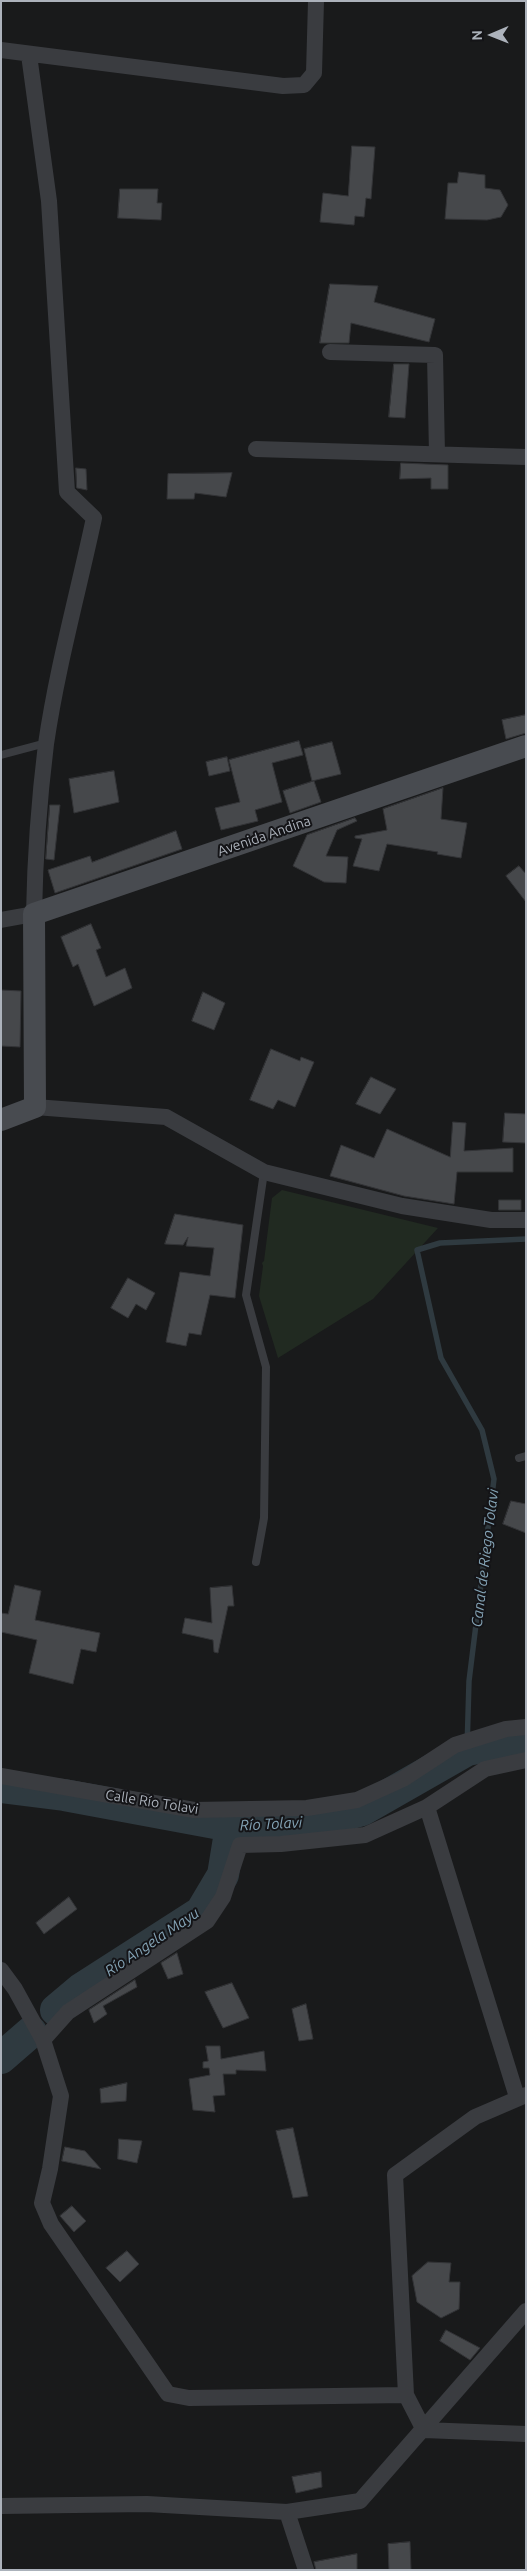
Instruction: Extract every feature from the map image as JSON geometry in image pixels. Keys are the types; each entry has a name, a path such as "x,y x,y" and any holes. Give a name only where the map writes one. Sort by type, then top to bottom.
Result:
{"street":[{"path":"1,50 283,86 304,85 314,73 316,1"},
{"path":"29,55 49,201 67,492 94,518 58,678 46,743 35,852 35,1107"},
{"path":"330,352 435,354 437,454"},
{"path":"256,449 526,457"},
{"name":"Avenida Andina","path":"1,920 34,914 526,746"},
{"path":"1,1120 35,1107 166,1117 264,1172 402,1206 491,1220 526,1220"},
{"name":"Calle Río Tolavi","path":"1,1776 194,1810 307,1808 357,1800 403,1779 455,1746 506,1729 526,1727"},
{"path":"43,2040 68,2012 207,1922 223,1897 240,1845 281,1844 365,1835 427,1807 485,1770 526,1760"},
{"path":"424,2430 406,2395 394,2176 475,2117 521,2096 427,1807"},
{"path":"1,1970 15,1989 43,2040 61,2096 50,2169 42,2203 51,2224 168,2394 189,2398 406,2395"},
{"path":"1,2506 147,2504 287,2512 360,2501 525,2313"},
{"path":"424,2430 526,2434"},
{"path":"287,2512 306,2570"}],"lane":[{"path":"1,755 46,743"},
{"path":"256,1562 264,1518 266,1367 246,1295 264,1172"}],"shaded area":[{"path":"282,1190 438,1228 373,1299 278,1358 259,1296 272,1198"}],"building":[{"path":"352,146 375,147 371,199 366,198 364,217 355,216 354,225 320,222 323,193 348,196"},
{"path":"459,172 485,175 485,188 500,190 508,205 501,217 487,220 445,219 448,183 457,183"},
{"path":"120,189 158,189 157,203 162,203 161,220 118,218"},
{"path":"330,284 378,286 374,302 435,319 429,342 351,323 349,343 320,343"},
{"path":"394,364 409,364 405,418 389,417"},
{"path":"401,463 448,465 448,489 431,489 431,478 400,479"},
{"path":"76,468 86,469 87,490 77,488"},
{"path":"232,473 226,497 195,493 194,499 167,499 168,474"},
{"path":"526,715 526,733 506,739 502,720"},
{"path":"299,741 303,755 272,763 282,802 255,810 258,821 221,830 215,808 240,802 229,760"},
{"path":"332,742 341,774 312,781 304,749"},
{"path":"227,757 230,771 209,776 206,762"},
{"path":"114,771 119,802 74,813 69,779"},
{"path":"314,781 321,802 290,813 283,791"},
{"path":"443,788 441,819 467,823 461,858 437,854 438,852 387,844 379,871 353,866 362,839 355,838 355,836 387,830 383,809"},
{"path":"50,805 60,805 54,860 46,859"},
{"path":"355,818 357,821 337,830 326,856 348,857 346,883 324,882 293,866 307,835"},
{"path":"176,831 182,849 55,893 48,870 90,856 92,862"},
{"path":"519,866 526,874 526,902 506,876"},
{"path":"91,924 101,948 96,950 106,977 125,968 132,988 94,1006 78,964 73,967 61,937"},
{"path":"1,990 21,991 20,1047 1,1046"},
{"path":"203,992 225,1003 214,1030 192,1021"},
{"path":"271,1049 300,1061 301,1057 314,1062 295,1107 278,1100 273,1109 250,1100"},
{"path":"371,1077 396,1089 380,1114 356,1104"},
{"path":"505,1113 526,1114 526,1143 503,1142"},
{"path":"453,1122 466,1123 464,1151 513,1148 513,1172 457,1172 454,1204 404,1196 330,1176 341,1145 374,1158 387,1129 450,1157"},
{"path":"499,1200 521,1200 521,1210 499,1210"},
{"path":"175,1214 243,1225 235,1298 210,1295 201,1335 189,1333 186,1346 166,1342 180,1272 210,1276 214,1248 186,1246 188,1237 183,1245 165,1244"},
{"path":"128,1278 155,1293 146,1310 136,1304 128,1318 111,1308"},
{"path":"511,1501 526,1504 526,1533 503,1524"},
{"path":"15,1585 41,1591 35,1620 100,1633 96,1652 81,1649 73,1684 29,1673 37,1640 1,1632 1,1613 8,1614"},
{"path":"232,1586 234,1606 228,1606 218,1653 214,1652 213,1640 182,1633 185,1618 212,1623 210,1588"},
{"path":"69,1897 77,1909 44,1934 36,1923"},
{"path":"177,1953 183,1974 168,1979 161,1963"},
{"path":"135,1980 137,1987 103,2006 107,2014 94,2023 89,2010"},
{"path":"232,1983 249,2018 223,2028 205,1992"},
{"path":"306,2004 313,2039 299,2041 292,2009"},
{"path":"206,2046 220,2046 221,2059 264,2051 266,2071 236,2070 236,2074 223,2074 225,2095 213,2096 215,2112 193,2110 189,2079 210,2075 209,2068 203,2068 203,2062 208,2061"},
{"path":"127,2083 126,2101 101,2103 100,2089"},
{"path":"293,2128 308,2196 293,2198 276,2131"},
{"path":"119,2139 142,2141 137,2163 118,2159"},
{"path":"65,2147 85,2151 101,2169 62,2161"},
{"path":"72,2206 86,2221 74,2232 60,2216"},
{"path":"127,2251 139,2264 120,2282 106,2268"},
{"path":"428,2262 451,2263 449,2282 460,2282 459,2309 441,2318 417,2302 412,2276"},
{"path":"446,2330 480,2348 470,2360 440,2341"},
{"path":"321,2472 322,2487 296,2493 292,2477"},
{"path":"410,2542 411,2570 389,2570 388,2544"},
{"path":"357,2554 357,2570 316,2570 314,2562"}],"waterway":[{"name":"Canal de Riego Tolavi","path":"467,1750 469,1681 494,1479 482,1430 441,1358 417,1250 440,1243 526,1239"},
{"name":"Río Tolavi","path":"1,1787 64,1795 231,1826 319,1822 362,1810 467,1750 526,1739"},
{"name":"Río Angela Mayu","path":"56,2010 81,1989 201,1912 223,1875 231,1826"},
{"name":"Río Angela Mayu","path":"1,2058 31,2032"}]}
